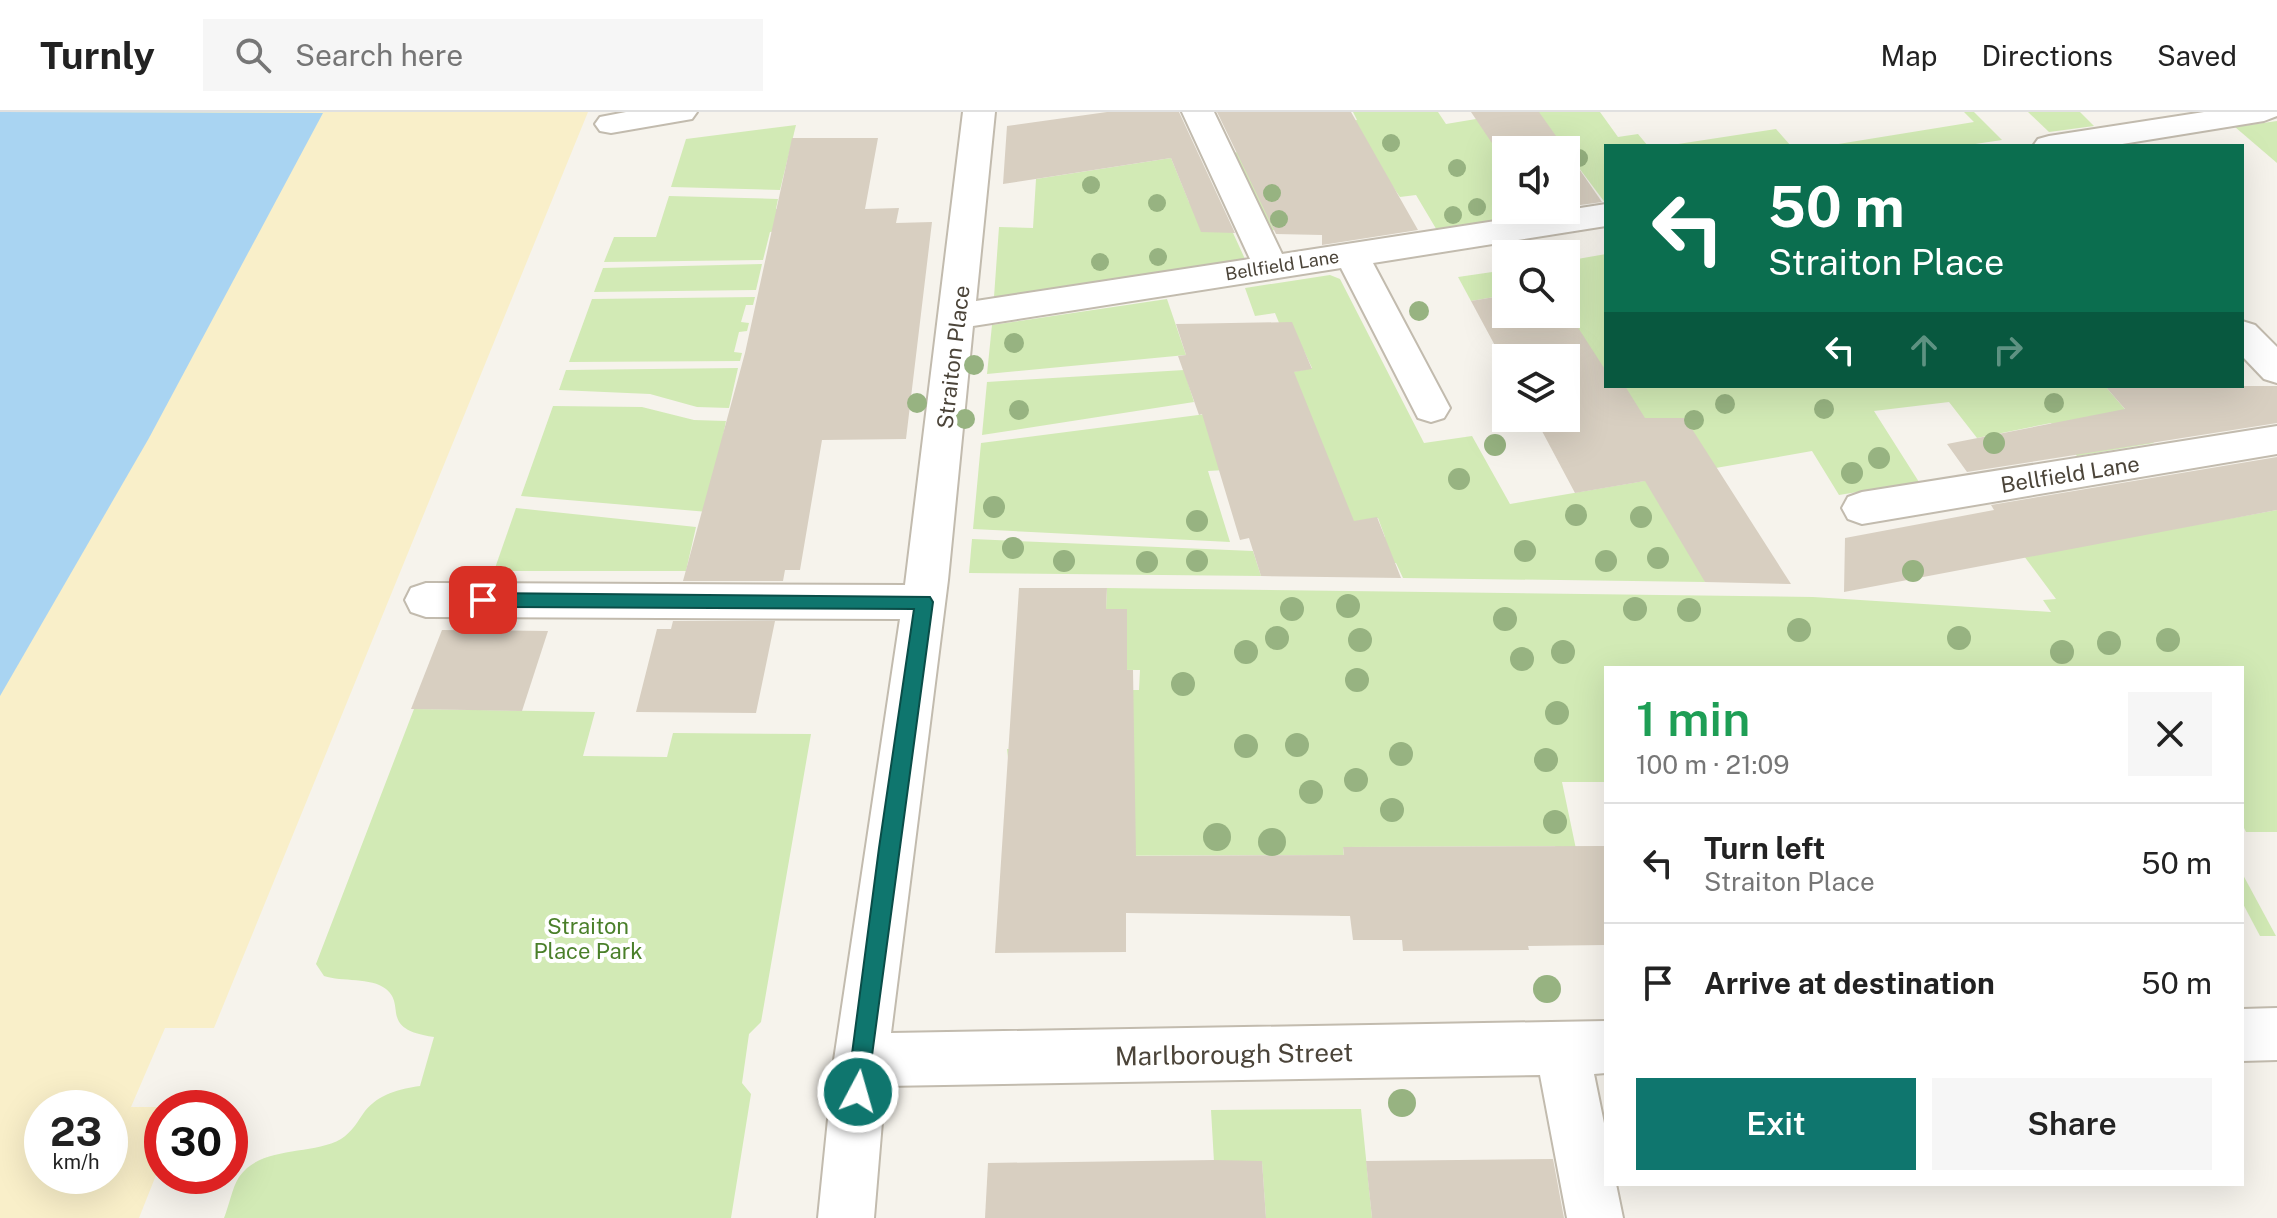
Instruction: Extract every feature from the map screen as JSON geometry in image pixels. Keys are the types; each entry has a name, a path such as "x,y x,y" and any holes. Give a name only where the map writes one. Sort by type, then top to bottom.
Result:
{"street":[{"name":"Straiton Place","path":"846,1218 861,1060 924,602 979,112"},
{"path":"1198,112 1271,267"},
{"path":"2069,144 2264,112"},
{"path":"611,124 676,113"},
{"name":"Bellfield Lane","path":"958,316 1604,215"},
{"path":"1351,254 1431,408"},
{"path":"2244,336 2277,370"},
{"name":"Bellfield Lane","path":"1862,508 2277,440"},
{"path":"426,600 924,602"},
{"path":"2244,1035 2277,1034"},
{"path":"1584,1047 1595,1218"},
{"name":"Marlborough Street","path":"861,1060 1584,1047"}],"green space":[{"path":"1353,112 1438,112 1446,124 1476,119 1491,112 1600,112 1618,137 1638,134 1646,144 1604,144 1604,201 1580,169 1580,136 1492,136 1492,223 1438,232 1416,195 1400,197 1393,187 1312,224 1269,231 1232,153 1286,145 1332,124 1357,120"},
{"path":"1964,112 1974,112 2002,140 1975,144 1838,144 1974,122"},
{"path":"2028,112 2080,112 2094,126 2049,132"},
{"path":"2277,121 2277,163 2235,127"},
{"path":"796,125 780,190 671,187 686,139"},
{"path":"1776,129 1789,144 1678,144"},
{"path":"1171,158 1189,202 1217,198 1245,259 994,297 999,227 1033,228 1036,179"},
{"path":"669,196 778,199 776,209 783,209 779,231 770,232 763,260 604,262 614,237 656,237"},
{"path":"1604,254 1604,373 1577,328 1580,328 1580,259"},
{"path":"762,264 756,290 594,292 603,268"},
{"path":"1492,272 1492,297 1471,301 1458,277"},
{"path":"1330,275 1340,279 1424,443 1472,436 1510,504 1685,474 1635,442 1625,388 2107,388 2154,443 2077,456 2051,423 1977,438 1949,402 1874,411 1919,482 1839,495 1812,451 1687,473 1705,582 1403,578 1396,563 1359,562 1352,543 1385,537 1378,518 1344,523 1293,372 1312,368 1304,351 1291,352 1275,313 1255,316 1245,288"},
{"path":"755,297 753,305 746,305 741,322 749,323 747,331 739,332 734,352 742,353 740,361 569,362 592,299"},
{"path":"1167,299 1186,355 987,374 992,325"},
{"path":"738,368 729,408 697,407 650,394 559,390 566,370"},
{"path":"1184,370 1194,402 982,435 987,382"},
{"path":"553,406 642,407 694,420 726,421 708,512 521,496"},
{"path":"1206,414 1225,470 1208,471 1230,542 973,529 981,443"},
{"path":"516,508 696,527 686,571 494,571"},
{"path":"2277,510 2277,832 2246,832 2244,828 2244,666 1604,666 1604,782 1562,782 1595,940 1555,846 1343,847 1350,916 1340,916 1333,855 1002,856 1134,758 1008,758 1007,749 1102,750 1122,690 1139,690 1140,670 1014,669 1127,641 1127,610 1106,609 1107,588 1813,597 2051,612 2043,600 2056,599 2024,556"},
{"path":"972,539 1253,551 1261,576 969,573"},
{"name":"Straiton Place Park","path":"414,709 595,712 583,756 667,757 673,733 811,734 761,1022 749,1034 742,1083 751,1094 731,1218 224,1218 232,1194 248,1194 248,1167 273,1155 316,1148 341,1139 377,1100 420,1086 434,1037 406,1029 397,1016 392,996 380,985 324,976 316,964"},
{"path":"2244,877 2276,936 2260,936 2244,906"},
{"path":"1361,1109 1372,1218 1266,1218 1262,1162 1214,1162 1211,1110"}],"sand":[{"path":"0,112 588,112 214,1028 165,1028 131,1107 144,1107 144,1194 149,1194 139,1218 0,1218"}],"water":[{"path":"0,112 323,113 149,438 0,696"}],"building":[{"path":"1107,112 1179,112 1235,233 1201,232 1171,158 1003,184 1007,126"},
{"path":"1217,112 1351,112 1418,230 1322,245 1322,235 1276,234"},
{"path":"1471,112 1539,112 1556,136 1492,136 1492,143"},
{"path":"792,138 878,138 865,209 899,208 896,223 932,222 906,439 822,440 800,570 785,570 783,581 683,581 745,353"},
{"path":"1580,170 1602,202 1580,205"},
{"path":"1492,297 1492,328 1578,328 1604,368 1604,388 1626,388 1645,418 1685,418 1791,584 1705,582 1645,481 1575,493 1542,432 1580,432 1580,344 1494,344 1471,301"},
{"path":"1292,322 1312,369 1294,372 1354,521 1377,517 1401,578 1261,576 1249,538 1240,540 1202,414 1199,415 1178,356 1186,355 1176,324"},
{"path":"2277,386 2277,423 1967,472 1947,444 2125,409 2107,388"},
{"path":"2277,457 2277,510 1844,592 1845,538 1994,510 1991,505"},
{"path":"1019,588 1107,588 1106,609 1127,609 1127,670 1133,670 1136,856 1344,855 1343,847 1604,846 1604,945 1528,946 1529,950 1403,951 1402,940 1353,940 1350,916 1126,913 1126,952 995,953"},
{"path":"673,621 775,621 756,713 636,712 657,629 671,629"},
{"path":"442,630 548,631 522,711 411,709"},
{"path":"1553,1159 1564,1218 1372,1218 1366,1161"},
{"path":"1262,1161 1266,1218 985,1218 988,1163"}],"route":[{"path":"483,600 924,602 858,1092"}]}
